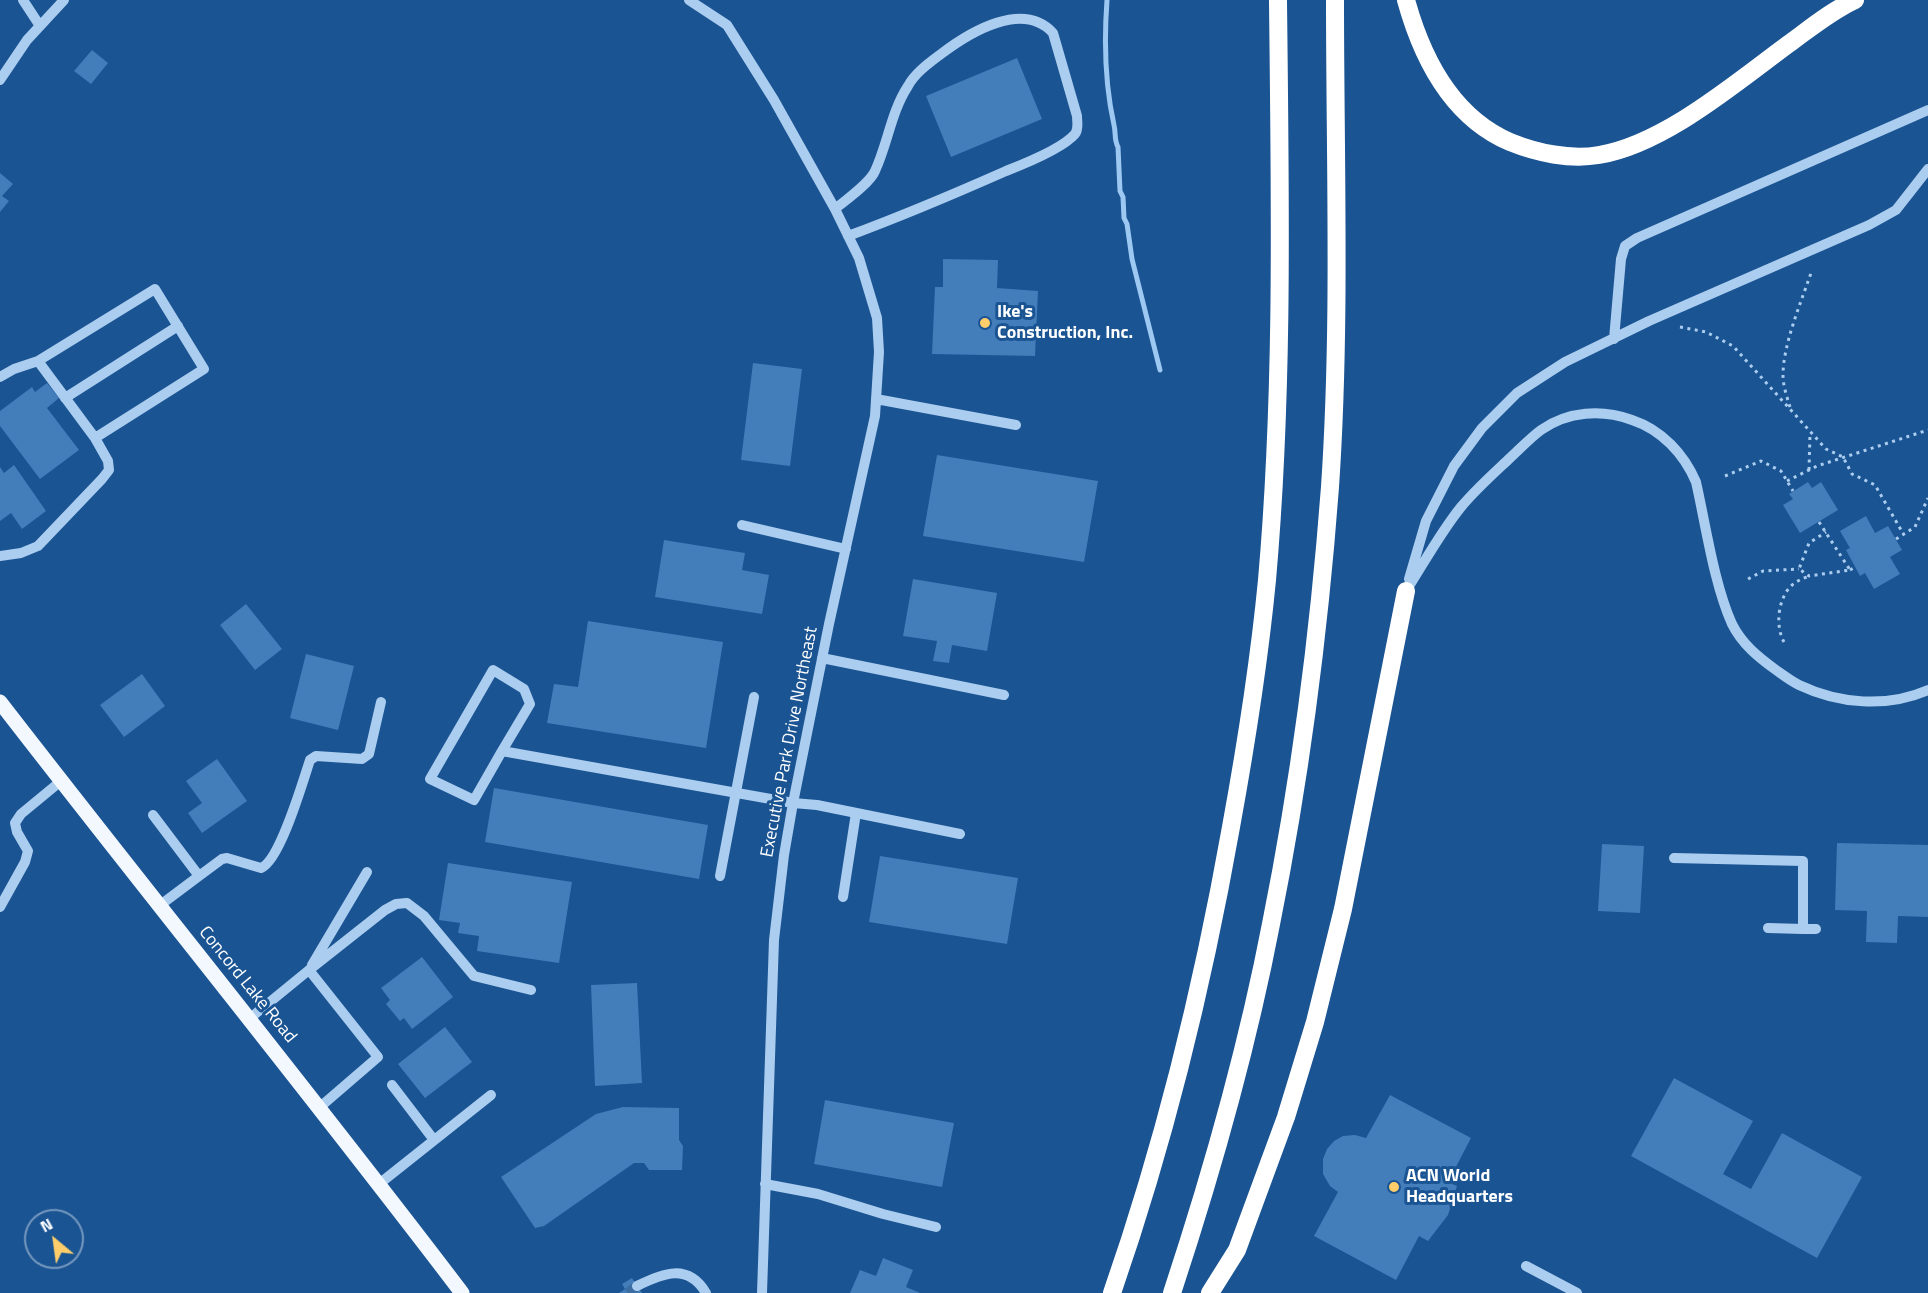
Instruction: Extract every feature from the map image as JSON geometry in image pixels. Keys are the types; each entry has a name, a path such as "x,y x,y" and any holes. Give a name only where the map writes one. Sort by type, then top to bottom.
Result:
{"highway":[{"path":"1112,1293 1128,1248 1171,1101 1199,994 1220,889 1257,670 1268,569 1279,359 1278,0"},
{"path":"1172,1293 1216,1155 1244,1048 1271,926 1296,784 1313,668 1330,485 1334,385 1337,258 1335,0"},
{"path":"1406,0 1432,70 1452,98 1473,120 1502,138 1529,150 1564,156 1599,155 1634,144 1664,130 1713,99 1806,31 1855,0"},
{"path":"1210,1293 1237,1250 1286,1117 1316,1022 1343,909 1406,591"}],"main road":[{"name":"Concord Lake Road","path":"0,702 320,1107 462,1293"}],"street":[{"path":"23,0 40,26"},
{"path":"0,80 27,40 64,0"},
{"name":"Executive Park Drive Northeast","path":"698,2 727,25 774,100 849,236 859,258 877,318 879,352 875,416 822,658 784,855 774,940 762,1293"},
{"path":"835,209 874,173 897,103 909,83 927,65 958,41 991,21 1033,18 1046,24 1053,33 1077,116 1077,130 1074,136 1030,160 918,210 849,236"},
{"path":"1614,339 1621,259 1625,246 1637,238 1928,110"},
{"path":"1406,591 1426,521 1454,466 1482,428 1517,393 1565,362 1660,316 1869,225 1896,210 1928,169"},
{"path":"0,377 14,369 38,361 155,289 204,369 95,438"},
{"path":"65,398 178,326"},
{"path":"0,556 21,553 38,546 109,470 108,460 95,438 38,361"},
{"path":"876,399 1016,425"},
{"path":"1406,591 1461,507 1482,484 1541,430 1566,418 1585,413 1615,414 1637,421 1657,432 1677,450 1690,468 1696,482 1722,598 1733,626 1748,648 1758,657 1798,685 1833,697 1870,702 1888,701 1928,690"},
{"path":"742,525 846,549"},
{"path":"822,658 1004,695"},
{"path":"493,670 524,689 530,704 502,751 474,800 430,779 493,670"},
{"path":"720,876 754,697"},
{"path":"159,906 222,859 227,858 261,868 265,867 277,850 286,829 309,760 316,756 362,759 366,757 369,754 381,702"},
{"path":"502,751 856,813 960,834"},
{"path":"0,906 25,862 28,851 17,832 15,823 21,814 61,781"},
{"path":"843,897 856,813"},
{"path":"153,815 199,876"},
{"path":"1674,858 1803,861 1803,929"},
{"path":"309,970 367,872"},
{"path":"249,1019 385,910 396,904 408,903 424,916 474,976 531,990"},
{"path":"1768,928 1816,929"},
{"path":"309,970 378,1057 320,1107"},
{"path":"392,1085 434,1140"},
{"path":"379,1184 491,1095"},
{"path":"765,1184 818,1194 882,1214 936,1227"},
{"path":"1526,1266 1577,1293"},
{"path":"637,1286 658,1275 676,1273 690,1277 700,1284 706,1293"}],"path":[{"path":"1791,410 1782,377 1783,363 1812,270"},
{"path":"1680,327 1706,332 1733,346 1826,449 1843,457 1852,474 1875,484 1904,535"},
{"path":"1787,482 1809,470 1843,457 1928,430"},
{"path":"1809,470 1810,431"},
{"path":"1725,476 1761,461 1781,471 1793,491"},
{"path":"1896,539 1915,526 1928,498"},
{"path":"1819,522 1850,570"},
{"path":"1799,569 1809,543 1826,532"},
{"path":"1784,642 1778,626 1784,597 1789,588 1797,581 1809,576 1850,570 1855,567"},
{"path":"1748,579 1763,571 1799,569 1809,576"}],"building":[{"path":"92,50 108,63 91,84 74,71"},
{"path":"1017,58 1042,119 951,157 926,96"},
{"path":"0,173 13,184 2,196 9,201 0,212"},
{"name":"Ike's Construction, Inc.","path":"943,259 998,260 997,288 1038,291 1035,356 932,354 935,287 943,287"},
{"path":"753,363 802,369 790,466 741,460"},
{"path":"47,383 59,398 47,408 79,450 40,479 0,426 0,411 32,387 35,392"},
{"path":"937,455 1098,481 1084,562 923,536"},
{"path":"14,465 46,511 22,529 11,513 0,521 0,467 4,473"},
{"path":"1808,482 1812,488 1821,482 1838,510 1800,533 1783,505 1793,499 1789,494"},
{"path":"1866,516 1875,533 1888,526 1902,550 1890,557 1900,574 1874,589 1865,573 1860,576 1846,550 1850,548 1840,531"},
{"path":"664,540 745,553 742,570 769,575 762,614 655,597"},
{"path":"913,579 997,593 987,651 952,645 949,663 933,661 937,641 903,636"},
{"path":"246,604 282,649 255,670 220,625"},
{"path":"588,621 723,642 706,748 547,723 554,684 578,687"},
{"path":"306,654 354,666 338,730 290,718"},
{"path":"142,674 165,706 124,737 100,705"},
{"path":"217,759 247,801 202,833 188,813 202,803 186,781"},
{"path":"494,788 708,825 699,879 485,842"},
{"path":"1837,843 1928,845 1928,917 1898,916 1897,943 1866,942 1867,911 1835,910"},
{"path":"1602,844 1644,846 1640,913 1598,911"},
{"path":"880,856 1018,878 1007,944 869,922"},
{"path":"448,863 572,882 559,963 477,951 479,936 458,933 460,923 439,920"},
{"path":"422,957 453,997 412,1029 404,1018 400,1021 386,1004 390,1000 381,988"},
{"path":"637,983 642,1083 595,1086 591,985"},
{"path":"445,1027 472,1062 425,1098 398,1064"},
{"path":"1674,1078 1753,1121 1723,1174 1751,1189 1782,1133 1862,1177 1817,1258 1631,1156"},
{"name":"ACN World Headquarters","path":"1390,1095 1471,1138 1448,1182 1457,1186 1448,1215 1428,1241 1419,1236 1396,1280 1314,1236 1338,1192 1330,1186 1323,1174 1323,1159 1327,1149 1343,1136 1355,1135 1366,1138"},
{"path":"825,1100 954,1123 942,1187 814,1164"},
{"path":"623,1107 679,1108 679,1140 683,1146 682,1170 649,1170 644,1163 634,1163 544,1226 535,1228 501,1177 596,1114"},
{"path":"883,1258 913,1270 906,1287 920,1293 850,1293 860,1270 876,1276"},
{"path":"632,1278 642,1293 619,1293 625,1289 622,1284"}],"waterway":[{"path":"1107,0 1107,79 1118,147 1120,191 1123,197 1124,218 1132,259 1160,370"}],"tunnel":[{"path":"628,1293 637,1286"}],"place":[{"name":"Ike's Construction, Inc.","path":"985,323"},
{"name":"ACN World Headquarters","path":"1394,1187"}]}
